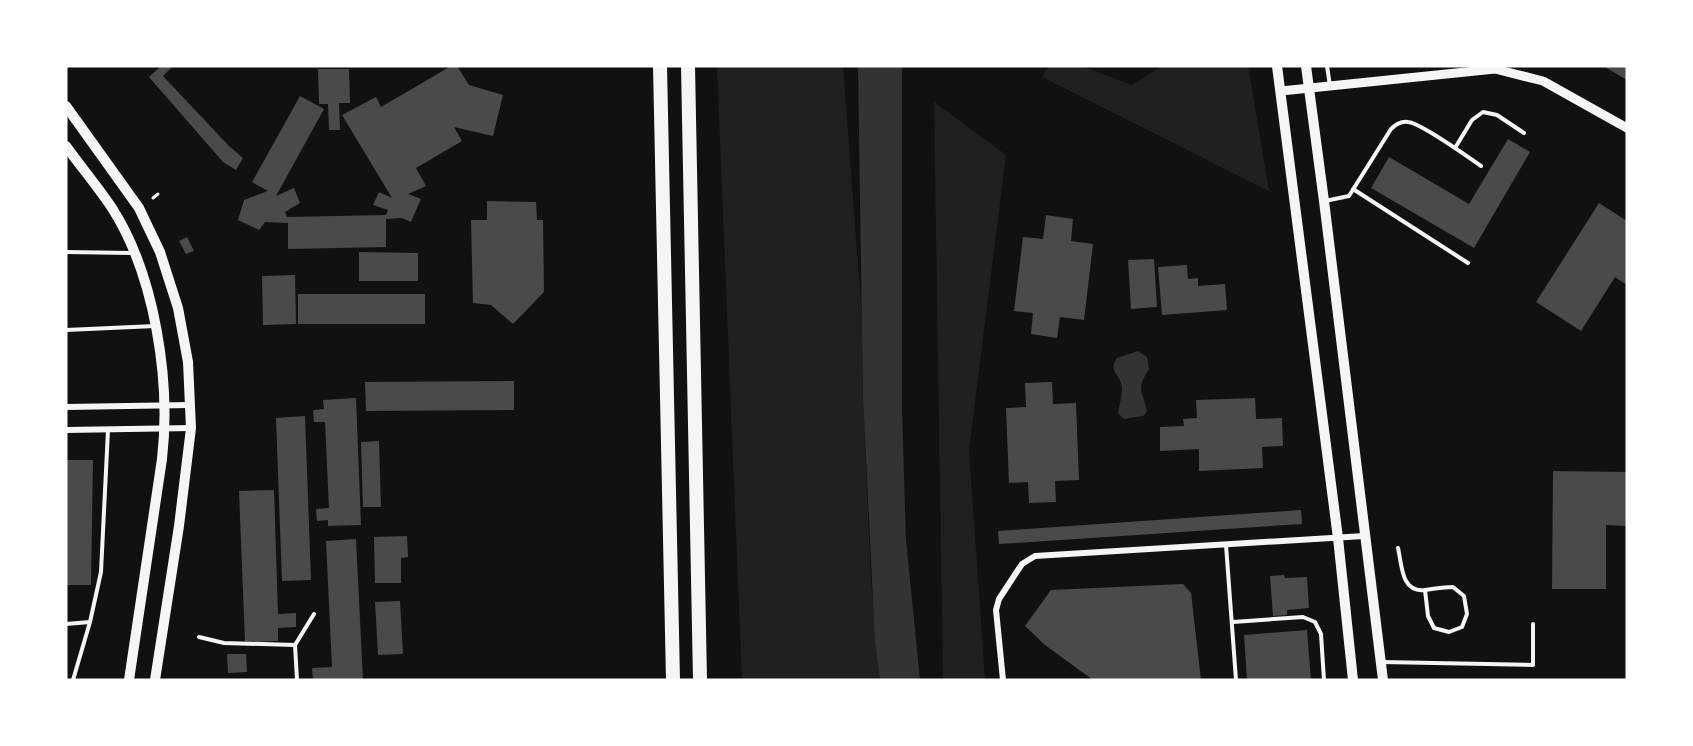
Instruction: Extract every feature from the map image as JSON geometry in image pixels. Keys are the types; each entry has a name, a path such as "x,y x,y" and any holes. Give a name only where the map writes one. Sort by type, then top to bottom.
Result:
{"highway":[{"path":"660,66 673,680"},
{"path":"688,66 700,680"}],"main road":[{"path":"1277,66 1338,538 1353,680"},
{"path":"1306,66 1383,680"},
{"path":"66,106 139,208 160,252 178,308 188,362 191,428 178,536 155,680"},
{"path":"66,146 113,209 135,253 151,301 155,326 165,428 129,680"}],"street":[{"path":"1281,92 1495,67 1543,81 1627,128"},
{"path":"66,406 191,405"},
{"path":"66,430 191,428"},
{"path":"1003,680 996,610 999,599 1022,564 1035,556 1364,537"}],"lane":[{"path":"1327,66 1330,86"},
{"path":"1455,148 1472,120 1483,112 1497,115 1524,133"},
{"path":"1324,201 1349,196 1396,124 1409,122 1415,124 1481,166"},
{"path":"1353,189 1468,263"},
{"path":"66,252 135,253"},
{"path":"66,330 155,326"},
{"path":"73,680 90,622 101,572 108,429"},
{"path":"1226,545 1236,680"},
{"path":"1398,548 1405,582 1410,588 1417,591 1453,586 1460,590 1466,603 1466,621 1462,627 1449,632 1434,628 1428,616 1425,590"},
{"path":"297,680 295,645 314,614"},
{"path":"1233,622 1303,617 1315,622 1321,634 1324,680"},
{"path":"66,624 90,622"},
{"path":"1380,662 1533,665 1533,624"},
{"path":"199,637 224,643 295,645"}],"path":[{"path":"153,198 158,194"}],"shaded area":[{"path":"717,66 843,66 862,318 871,580 880,680 742,680"},
{"path":"858,66 902,66 902,412 906,540 920,680 880,680 875,641 863,397"},
{"path":"1049,66 1081,66 1132,85 1162,66 1248,66 1269,191 1042,77"},
{"path":"934,102 1006,155 969,450 985,680 943,680"},
{"path":"1138,351 1147,357 1149,369 1141,386 1147,412 1143,416 1124,419 1118,413 1122,389 1120,380 1114,371 1114,363 1117,358"}],"building":[{"path":"161,66 173,66 163,76 243,158 236,170 223,162 149,77"},
{"path":"451,66 457,66 469,85 503,95 493,136 454,127 462,141 416,168 426,186 408,194 421,199 411,222 402,218 386,219 386,247 288,249 288,223 265,222 259,230 238,220 244,200 268,191 252,182 300,96 324,109 276,196 294,188 300,203 285,212 287,217 386,215 388,210 373,205 379,192 392,198 342,115 376,97 381,107"},
{"path":"1603,66 1627,66 1627,80"},
{"path":"318,69 349,69 350,103 339,103 340,130 329,130 328,104 319,104"},
{"path":"1508,139 1530,152 1474,248 1371,188 1389,157 1469,204"},
{"path":"487,201 536,202 537,220 543,220 544,292 513,324 491,305 473,303 471,220 487,220"},
{"path":"1599,203 1627,221 1627,285 1615,277 1581,331 1536,302"},
{"path":"1046,215 1073,219 1071,241 1093,244 1084,320 1060,317 1057,338 1031,334 1033,313 1014,311 1023,237 1043,239"},
{"path":"187,237 194,251 186,254 179,241"},
{"path":"359,252 418,253 418,281 359,281"},
{"path":"1154,259 1157,307 1131,309 1128,260"},
{"path":"1187,265 1188,279 1198,278 1198,286 1225,284 1227,310 1162,315 1158,267"},
{"path":"295,275 296,324 263,325 262,276"},
{"path":"298,294 425,294 425,324 298,324"},
{"path":"514,381 514,410 366,411 365,382"},
{"path":"1052,382 1053,404 1076,403 1079,480 1055,481 1056,502 1029,503 1028,482 1009,483 1006,408 1026,407 1025,383"},
{"path":"356,398 361,525 328,526 328,520 317,521 316,509 329,508 325,422 314,422 313,410 324,409 323,400"},
{"path":"1255,398 1256,419 1282,418 1283,446 1262,447 1263,468 1199,471 1199,449 1160,451 1160,427 1184,426 1183,419 1197,418 1196,400"},
{"path":"305,416 311,580 282,581 276,418"},
{"path":"379,441 381,507 363,507 361,442"},
{"path":"66,460 93,460 91,585 66,585"},
{"path":"1553,471 1627,472 1627,526 1606,525 1606,589 1552,589"},
{"path":"274,490 278,614 296,613 296,627 278,628 278,641 245,642 239,491"},
{"path":"1301,510 1302,524 999,544 998,531"},
{"path":"407,536 408,557 401,558 401,583 375,583 374,537"},
{"path":"356,539 363,680 313,680 312,668 332,667 326,541"},
{"path":"1284,575 1285,578 1307,577 1309,608 1287,610 1287,615 1273,616 1270,576"},
{"path":"1183,584 1191,593 1201,680 1093,680 1045,645 1025,626 1051,590"},
{"path":"400,601 403,654 378,655 375,602"},
{"path":"1307,630 1311,680 1247,680 1244,635"},
{"path":"227,654 246,654 247,672 228,673"}]}
